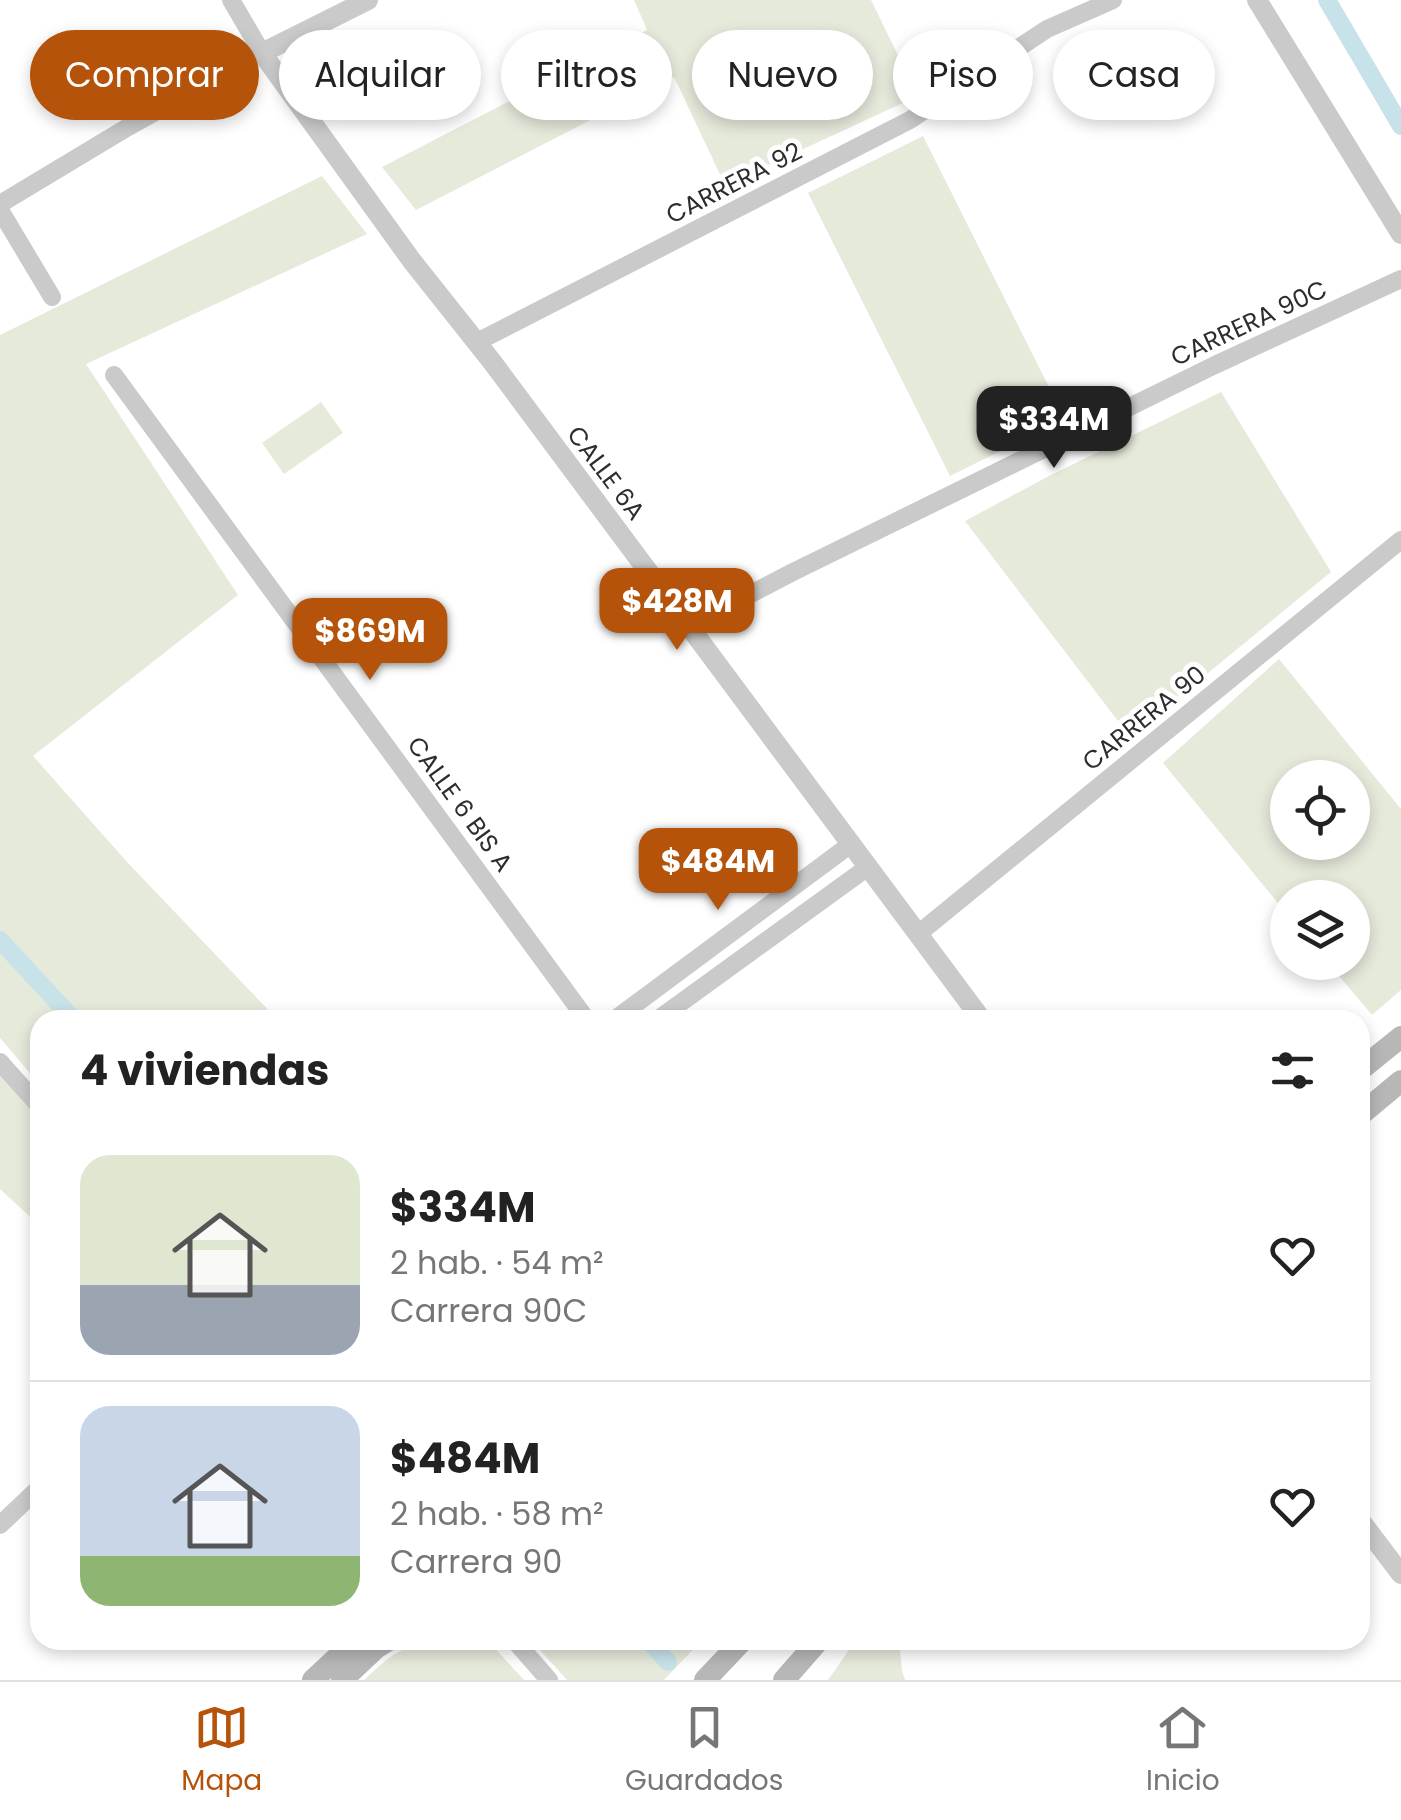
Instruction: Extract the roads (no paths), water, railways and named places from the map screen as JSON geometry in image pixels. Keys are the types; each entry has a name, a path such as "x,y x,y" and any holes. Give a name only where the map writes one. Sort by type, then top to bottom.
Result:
{"main road":[{"path":"1370,1062 1401,1037"},
{"path":"1370,1106 1401,1080"},
{"path":"313,1680 345,1650"},
{"path":"342,1680 374,1650"},
{"path":"705,1680 734,1650"},
{"path":"784,1680 810,1650"}],"street":[{"name":"CALLE 6A","path":"231,0 262,53 412,262 477,342 975,1010"},
{"path":"52,297 0,207 128,127 368,0"},
{"name":"CARRERA 92","path":"477,342 910,120 1047,30 1113,0"},
{"path":"1257,0 1401,234"},
{"name":"CARRERA 90C","path":"689,626 1215,365 1401,279"},
{"name":"CALLE 6 BIS A","path":"114,375 580,1010"},
{"name":"CARRERA 90","path":"918,934 1401,540"},
{"path":"627,1010 850,844"},
{"path":"671,1010 868,867"},
{"path":"0,1062 30,1095"},
{"path":"0,1525 30,1496"},
{"path":"1370,1533 1400,1572"},
{"path":"523,1650 550,1680"}],"waterway":[{"path":"1327,0 1401,126"},
{"path":"0,940 65,1010"},
{"path":"657,1650 668,1662"}]}
